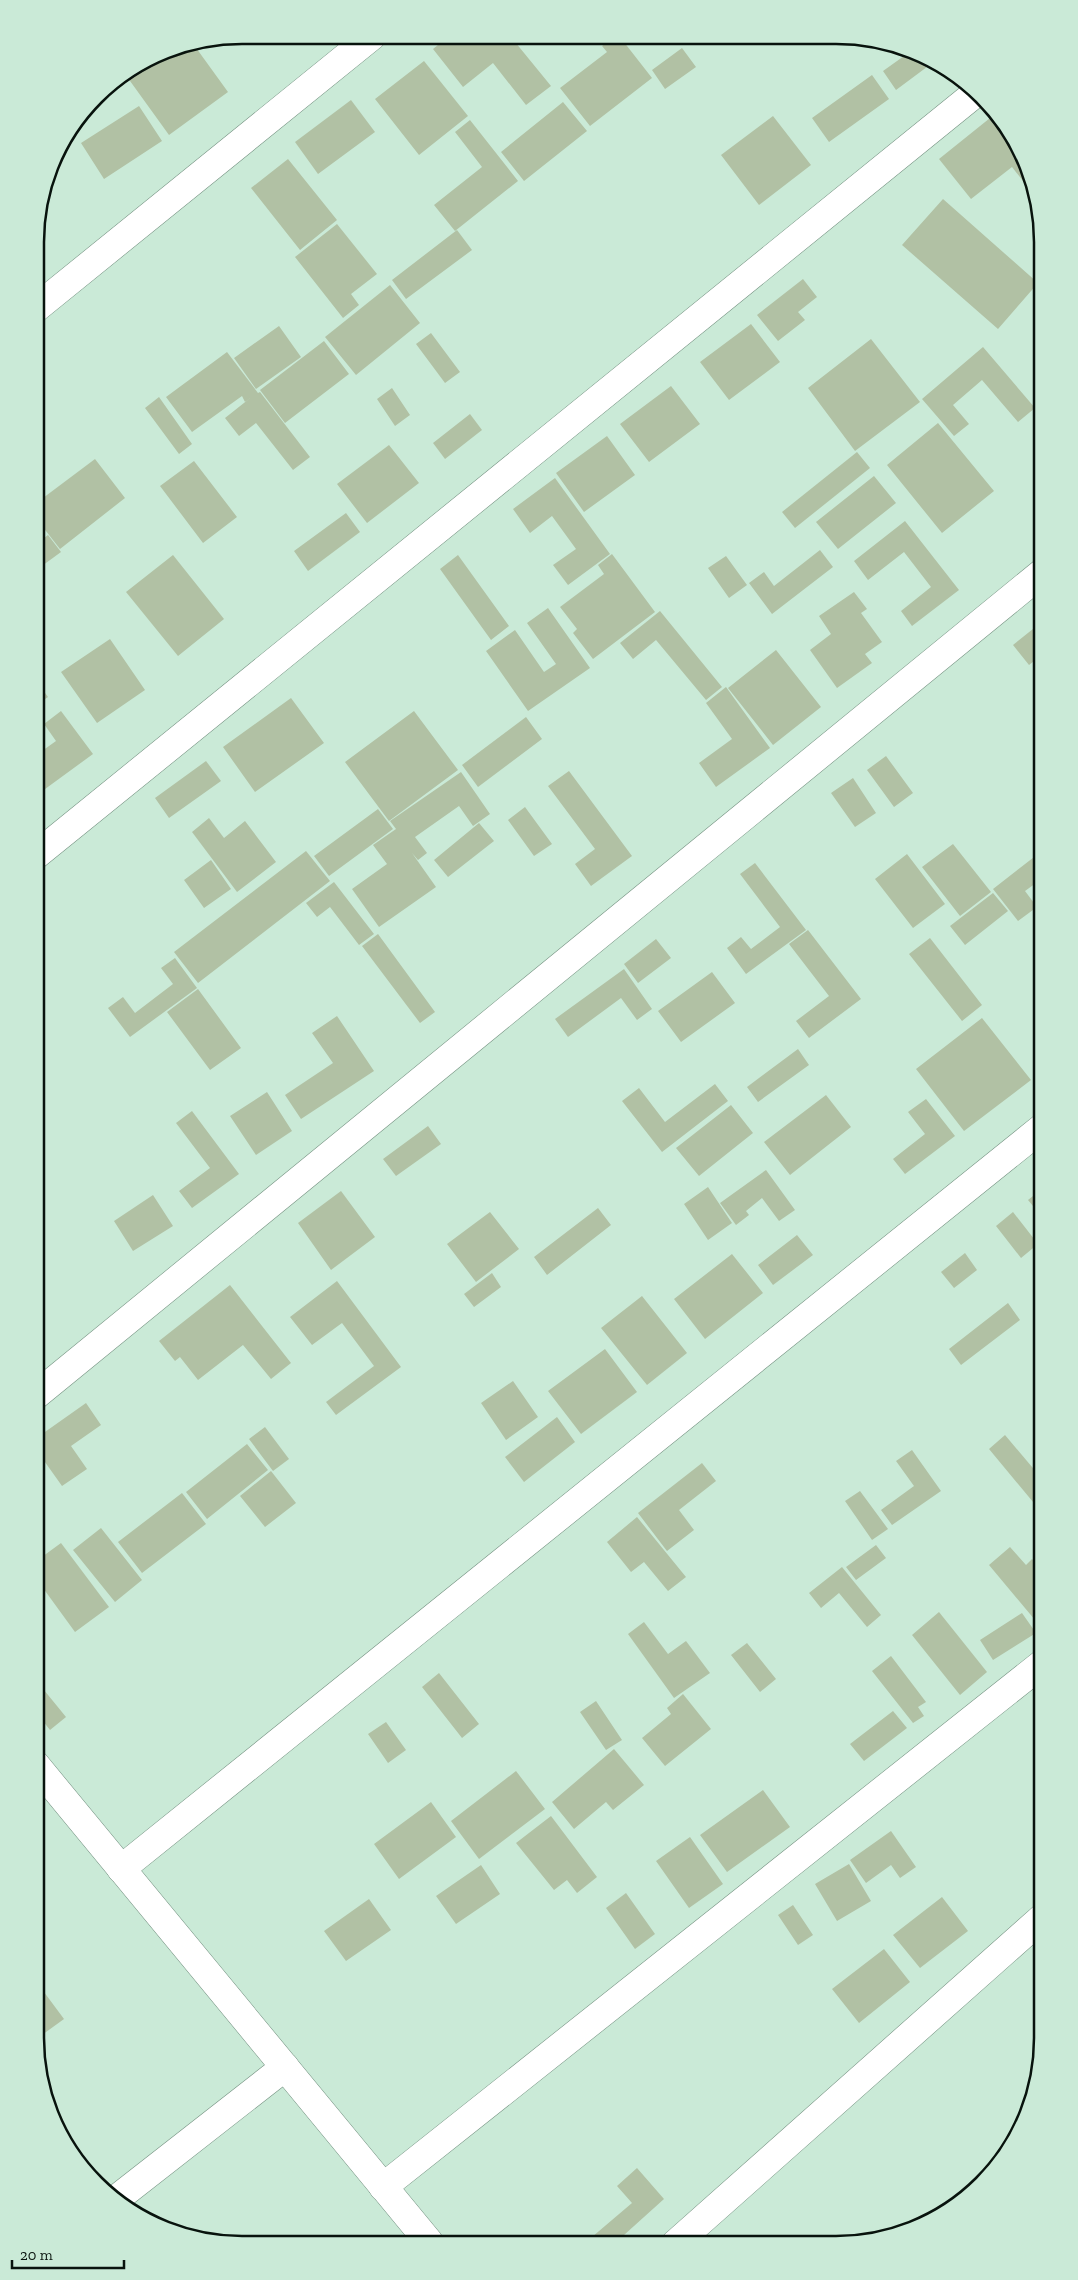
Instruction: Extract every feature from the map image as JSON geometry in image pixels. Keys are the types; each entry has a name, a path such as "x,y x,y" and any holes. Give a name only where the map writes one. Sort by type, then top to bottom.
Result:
{"street":[{"path":"44,302 362,44"},
{"path":"44,849 971,97"},
{"path":"44,1389 1034,579"},
{"path":"122,1869 1034,1134"},
{"path":"384,2187 1034,1670"},
{"path":"44,1775 424,2236"},
{"path":"684,2236 1034,1925"},
{"path":"121,2195 285,2067"}],"building":[{"path":"439,44 517,44 551,86 526,105 493,63 463,87 433,49"},
{"path":"605,44 625,44 652,78 590,126 560,88 607,52 602,46"},
{"path":"682,48 696,67 665,89 652,70"},
{"path":"197,49 228,92 169,135 129,79 154,64 178,54"},
{"path":"904,56 928,66 896,90 883,71"},
{"path":"424,61 468,116 419,155 375,99"},
{"path":"872,75 889,99 829,142 812,118"},
{"path":"351,100 375,132 318,174 295,142"},
{"path":"563,102 587,131 524,181 501,152"},
{"path":"139,106 162,141 104,179 81,143"},
{"path":"773,116 811,165 759,205 721,155"},
{"path":"990,118 1014,154 1025,184 1012,167 971,199 939,159"},
{"path":"470,120 518,181 455,231 434,205 482,167 455,132"},
{"path":"288,159 337,220 300,250 251,188"},
{"path":"943,199 1034,279 1034,288 998,329 902,245"},
{"path":"337,224 377,274 351,294 359,305 343,318 295,257"},
{"path":"457,230 472,250 406,299 392,280"},
{"path":"803,279 817,297 798,312 805,320 778,341 757,315"},
{"path":"390,285 420,323 356,375 325,337"},
{"path":"751,324 780,362 729,400 700,362"},
{"path":"279,326 301,357 256,389 234,358"},
{"path":"431,333 460,372 445,383 416,344"},
{"path":"871,339 920,402 855,451 808,388"},
{"path":"324,341 349,374 285,423 260,390"},
{"path":"983,347 1034,409 1018,422 982,380 953,405 969,424 954,436 922,399"},
{"path":"227,352 310,457 293,470 256,423 239,436 225,418 254,395 245,402 242,396 192,432 166,397"},
{"path":"671,386 700,424 649,462 620,424"},
{"path":"392,388 410,415 395,426 377,399"},
{"path":"159,397 192,444 179,454 145,408"},
{"path":"470,414 482,430 445,459 433,443"},
{"path":"938,423 994,491 942,533 887,465"},
{"path":"607,436 635,475 584,512 556,473"},
{"path":"389,445 419,483 367,523 337,484"},
{"path":"857,452 870,468 795,528 782,512"},
{"path":"95,459 125,498 60,549 44,529 44,497"},
{"path":"194,461 237,517 203,543 160,486"},
{"path":"874,476 896,503 838,549 816,522"},
{"path":"555,478 610,554 568,585 553,565 576,549 552,516 530,533 513,509"},
{"path":"346,513 360,532 308,571 294,551"},
{"path":"905,521 959,590 912,626 901,611 931,587 904,552 868,580 854,561"},
{"path":"48,535 61,552 44,564 44,538"},
{"path":"820,550 833,567 772,614 749,583 764,572 774,586"},
{"path":"612,554 655,612 593,659 573,633 577,629 560,607 604,574 598,565"},
{"path":"173,555 224,619 178,656 126,592"},
{"path":"458,555 509,626 491,640 440,569"},
{"path":"726,556 747,585 729,598 708,568"},
{"path":"854,592 867,609 861,613 882,642 865,654 872,663 837,688 810,650 831,634 819,616"},
{"path":"548,608 590,668 528,711 486,651 515,630 544,672 556,664 527,623"},
{"path":"660,611 722,687 706,700 656,640 633,659 620,643"},
{"path":"1034,628 1034,661 1029,665 1013,645"},
{"path":"110,639 145,690 97,723 61,672"},
{"path":"776,650 821,707 773,745 728,688"},
{"path":"726,687 770,748 716,787 699,763 732,739 706,703"},
{"path":"44,691 48,697 44,700"},
{"path":"291,698 324,743 255,792 223,747"},
{"path":"61,711 93,754 44,790 44,750 56,741 44,724"},
{"path":"414,711 458,770 389,821 345,762"},
{"path":"526,717 542,739 478,787 462,765"},
{"path":"886,756 913,793 894,807 867,770"},
{"path":"206,761 221,781 169,818 155,798"},
{"path":"569,771 632,856 591,886 575,864 595,849 548,786"},
{"path":"461,772 490,814 473,826 459,806 415,837 427,853 418,860 412,853 436,887 379,927 352,889 387,864 373,845 396,829 390,821"},
{"path":"853,778 876,813 855,827 831,793"},
{"path":"525,807 552,844 534,856 508,820"},
{"path":"378,809 393,829 329,876 314,856"},
{"path":"209,818 224,838 245,821 276,862 237,892 192,832"},
{"path":"479,823 494,841 448,877 434,860"},
{"path":"953,844 991,892 960,916 922,867"},
{"path":"306,851 330,881 198,983 174,952"},
{"path":"907,854 945,904 913,928 875,879"},
{"path":"1034,857 1034,884 1025,891 1034,903 1034,909 1018,921 993,889"},
{"path":"211,860 231,889 204,908 184,880"},
{"path":"755,863 806,930 746,974 727,948 741,937 751,949 780,927 740,874"},
{"path":"334,882 374,934 359,945 330,907 317,917 306,903"},
{"path":"993,893 1008,911 965,945 950,926"},
{"path":"808,930 861,999 809,1038 796,1021 829,996 789,944"},
{"path":"378,934 435,1012 420,1023 362,946"},
{"path":"930,938 982,1005 962,1021 909,954"},
{"path":"656,939 671,958 638,983 624,964"},
{"path":"175,958 197,988 130,1037 108,1008 123,997 135,1013 173,984 161,968"},
{"path":"624,969 652,1009 637,1020 621,998 568,1037 555,1019"},
{"path":"712,972 735,1003 681,1042 658,1011"},
{"path":"198,989 241,1048 210,1070 167,1012"},
{"path":"337,1016 374,1071 301,1119 285,1095 333,1063 312,1033"},
{"path":"982,1018 1031,1080 964,1131 916,1069"},
{"path":"798,1049 809,1065 758,1102 747,1087"},
{"path":"715,1084 728,1101 662,1152 622,1101 639,1088 665,1122"},
{"path":"267,1092 292,1131 256,1155 230,1116"},
{"path":"826,1095 851,1127 790,1175 764,1142"},
{"path":"926,1099 955,1136 905,1174 893,1159 925,1134 908,1112"},
{"path":"731,1105 753,1133 699,1176 676,1148"},
{"path":"192,1111 239,1174 192,1208 179,1191 210,1168 176,1123"},
{"path":"428,1126 441,1144 396,1176 383,1159"},
{"path":"766,1170 795,1210 779,1221 762,1198 746,1211 749,1215 736,1225 720,1203"},
{"path":"708,1187 732,1223 708,1240 684,1204"},
{"path":"341,1191 375,1237 331,1270 298,1223"},
{"path":"153,1195 173,1226 133,1251 114,1221"},
{"path":"1034,1195 1034,1207 1028,1200"},
{"path":"598,1208 611,1225 547,1275 534,1257"},
{"path":"490,1212 519,1249 476,1282 447,1244"},
{"path":"1013,1212 1034,1239 1034,1247 1021,1258 996,1226"},
{"path":"797,1235 813,1255 773,1285 758,1265"},
{"path":"965,1253 977,1270 954,1288 941,1272"},
{"path":"732,1254 763,1293 705,1339 674,1299"},
{"path":"492,1273 501,1287 474,1307 464,1294"},
{"path":"337,1281 401,1367 336,1415 326,1402 374,1366 342,1323 312,1345 290,1317"},
{"path":"230,1285 291,1363 271,1379 243,1345 198,1380 180,1357 175,1361 159,1341"},
{"path":"642,1296 687,1353 647,1385 601,1328"},
{"path":"1008,1303 1020,1320 961,1365 949,1349"},
{"path":"605,1349 637,1392 581,1434 548,1391"},
{"path":"513,1381 538,1417 506,1440 481,1403"},
{"path":"86,1403 101,1425 71,1446 87,1469 62,1486 44,1461 44,1433"},
{"path":"557,1417 575,1442 524,1482 505,1457"},
{"path":"265,1427 289,1459 273,1471 249,1439"},
{"path":"1005,1435 1034,1469 1034,1503 989,1449"},
{"path":"247,1444 268,1470 207,1519 186,1492"},
{"path":"912,1450 941,1491 892,1525 881,1510 914,1486 896,1461"},
{"path":"702,1463 716,1481 679,1510 694,1530 667,1551 638,1513"},
{"path":"271,1471 296,1503 265,1527 240,1496"},
{"path":"860,1491 888,1529 872,1540 845,1501"},
{"path":"182,1493 206,1524 142,1573 118,1542"},
{"path":"637,1517 686,1577 668,1591 644,1562 631,1572 607,1542"},
{"path":"101,1528 142,1580 115,1602 73,1550"},
{"path":"61,1543 109,1607 75,1632 44,1589 44,1555"},
{"path":"876,1545 886,1558 856,1580 846,1567"},
{"path":"1010,1547 1026,1565 1032,1559 1034,1561 1034,1619 989,1565"},
{"path":"842,1567 881,1615 867,1627 839,1593 821,1608 809,1593"},
{"path":"939,1612 987,1672 960,1695 912,1635"},
{"path":"1022,1613 1034,1630 1034,1634 993,1660 980,1640"},
{"path":"644,1622 668,1654 686,1641 710,1673 674,1698 628,1634"},
{"path":"747,1643 776,1679 760,1692 731,1655"},
{"path":"891,1656 926,1702 918,1707 924,1716 913,1723 872,1671"},
{"path":"439,1673 479,1724 462,1738 422,1687"},
{"path":"44,1690 66,1717 50,1730 44,1722"},
{"path":"683,1694 711,1729 665,1766 642,1738 671,1714 667,1708"},
{"path":"596,1701 622,1740 606,1750 580,1712"},
{"path":"893,1711 907,1728 864,1761 850,1744"},
{"path":"386,1722 406,1750 388,1763 368,1734"},
{"path":"614,1749 644,1785 613,1810 606,1802 574,1829 552,1802"},
{"path":"516,1771 545,1809 479,1859 451,1821"},
{"path":"763,1790 790,1827 727,1872 700,1835"},
{"path":"431,1802 456,1837 399,1879 374,1844"},
{"path":"551,1816 597,1877 577,1893 567,1880 554,1890 516,1843"},
{"path":"891,1831 916,1867 900,1878 891,1865 866,1883 850,1860"},
{"path":"690,1837 723,1884 689,1908 656,1861"},
{"path":"849,1864 871,1901 837,1921 815,1884"},
{"path":"481,1865 500,1894 456,1924 436,1896"},
{"path":"626,1893 655,1934 635,1949 606,1908"},
{"path":"942,1897 968,1931 920,1968 893,1935"},
{"path":"369,1899 391,1930 346,1961 324,1931"},
{"path":"793,1905 813,1935 798,1945 778,1915"},
{"path":"884,1949 910,1982 859,2023 832,1989"},
{"path":"44,1992 64,2019 44,2033"},
{"path":"637,2168 664,2199 623,2236 593,2236 632,2203 617,2186"}]}
